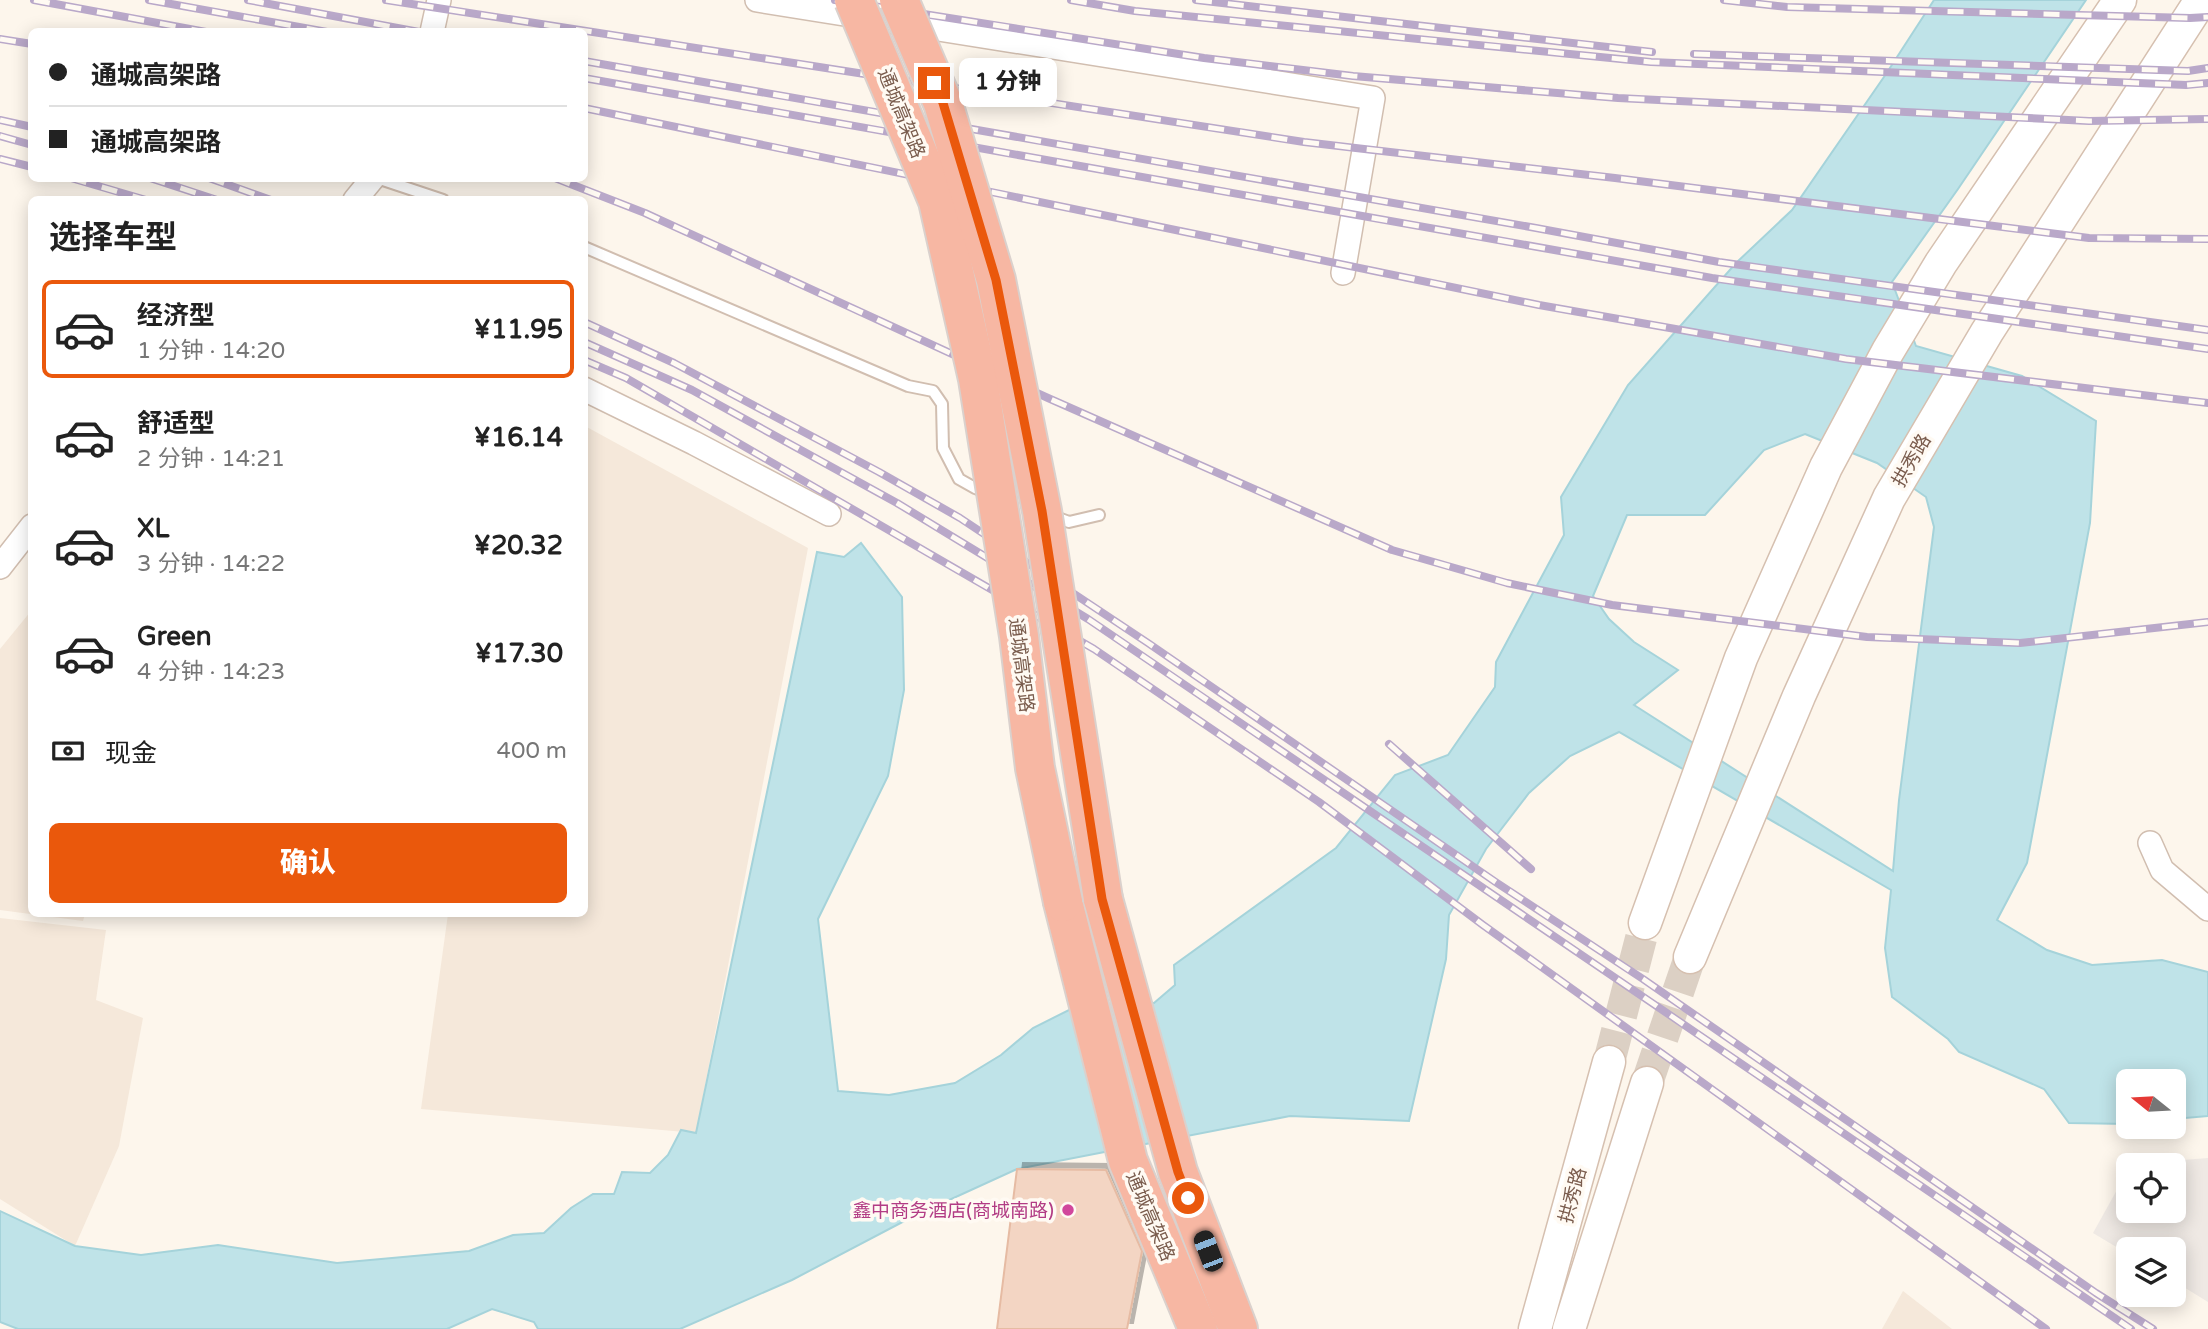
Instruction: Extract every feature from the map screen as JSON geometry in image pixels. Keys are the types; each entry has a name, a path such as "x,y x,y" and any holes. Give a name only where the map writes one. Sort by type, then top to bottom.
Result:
{"highway":[{"name":"通城高架路","path":"854,0 938,201 978,379 1019,636 1035,768 1063,902 1128,1161 1198,1329"},
{"name":"通城高架路","path":"900,0 943,103 996,280 1042,511 1102,899 1178,1172 1238,1329"}],"main road":[{"path":"1645,923 1741,658 1826,467 1888,351 1941,262 2120,0"},
{"name":"拱秀路","path":"1690,957 1799,696 1889,498 1987,332 2201,0"},
{"name":"拱秀路","path":"1535,1329 1609,1062"},
{"name":"拱秀路","path":"1569,1329 1647,1083"}],"street":[{"path":"433,28 439,0"},
{"path":"757,0 1373,98 1343,273"},
{"path":"359,196 371,182"},
{"path":"588,391 829,514"},
{"path":"0,567 28,531"},
{"path":"2150,843 2162,870 2208,909"}],"lane":[{"path":"387,182 431,196"},
{"path":"588,249 896,381 933,391 942,404 943,448 959,479 1010,501"},
{"path":"1033,509 1069,522 1099,515"}],"shaded area":[{"path":"588,428 808,548 696,1133 421,1109 448,917 588,917"},
{"path":"28,615 28,914 0,910 0,649"},
{"path":"53,917 84,917 83,921"},
{"path":"0,918 106,930 96,1000 143,1018 119,1146 75,1246 0,1199"},
{"path":"2208,1158 2208,1302 2186,1288 2186,1237 2116,1237 2116,1247 2093,1233 2116,1192 2116,1223 2186,1223 2186,1160"},
{"path":"1903,1291 1952,1329 1882,1329"}],"water":[{"path":"1934,0 2086,0 1892,282 1916,346 2022,376 2096,421 2090,523 2027,863 1997,920 2047,950 2092,965 2162,960 2208,972 2208,1116 2186,1118 2186,1069 2116,1069 2116,1124 2069,1123 2044,1089 1959,1052 1948,1039 1892,997 1885,948 1891,890 1619,732 1570,756 1529,793 1486,849 1449,915 1446,959 1409,1121 1290,1116 1017,1169 912,1217 792,1280 680,1329 538,1329 534,1322 492,1309 447,1329 18,1329 0,1322 0,1211 75,1246 141,1255 218,1245 337,1263 469,1251 513,1235 544,1233 571,1208 593,1194 614,1194 622,1172 650,1173 668,1155 681,1130 696,1133 817,552 844,557 861,543 902,597 904,690 888,776 818,919 838,1091 889,1095 955,1083 1001,1055 1033,1028 1077,1006 1154,1003 1175,985 1174,965 1336,848 1395,775 1448,755 1495,687 1496,662 1564,535 1561,497 1628,385 1736,263 1792,210","holes":["1805,434 1877,463 1926,497 1934,527 1899,800 1893,871 1634,705 1678,670 1634,642 1609,619 1593,596 1627,515 1705,515 1764,450"]}],"building":[{"name":"鑫中商务酒店(商城南路)","path":"1017,1169 1106,1170 1142,1251 1127,1329 997,1329"}],"tunnel":[{"path":"1609,1062 1645,923"},
{"path":"1647,1083 1690,957"}],"railway":[{"path":"34,0 184,28"},
{"path":"149,0 305,28"},
{"path":"248,0 398,28"},
{"path":"386,0 567,28"},
{"path":"835,0 1204,58 1353,76 1618,98 2089,121 2208,119"},
{"path":"1071,0 1135,11 1651,62 2186,85 2208,83"},
{"path":"1196,0 1652,52"},
{"path":"1724,0 1787,7 2208,17"},
{"path":"588,31 1304,142 2089,238 2208,239"},
{"path":"0,39 28,43"},
{"path":"1694,54 2188,71 2208,68"},
{"path":"588,62 1719,262 2208,330"},
{"path":"588,79 1712,278 2208,349"},
{"path":"588,109 1539,305 1846,359 2208,403"},
{"path":"0,120 28,126"},
{"path":"0,136 28,144"},
{"path":"0,159 28,166"},
{"path":"85,182 132,196"},
{"path":"162,182 205,196"},
{"path":"220,182 260,196"},
{"path":"565,182 645,213 1048,398 1392,550 1507,583 1612,605 1867,637 2020,643 2208,622"},
{"path":"588,324 674,363 960,518 1148,643 1497,883 1643,979 2096,1293 2153,1329"},
{"path":"588,344 692,390 897,503 1088,619 2131,1329"},
{"path":"588,362 626,378 1094,649 1319,802 1483,925 2046,1329"},
{"path":"1389,744 1531,869"}],"place":[{"name":"鑫中商务酒店(商城南路)","path":"1068,1210"}],"route":[{"path":"934,83 943,103 996,280 1042,511 1102,899 1178,1172 1188,1198"}]}
